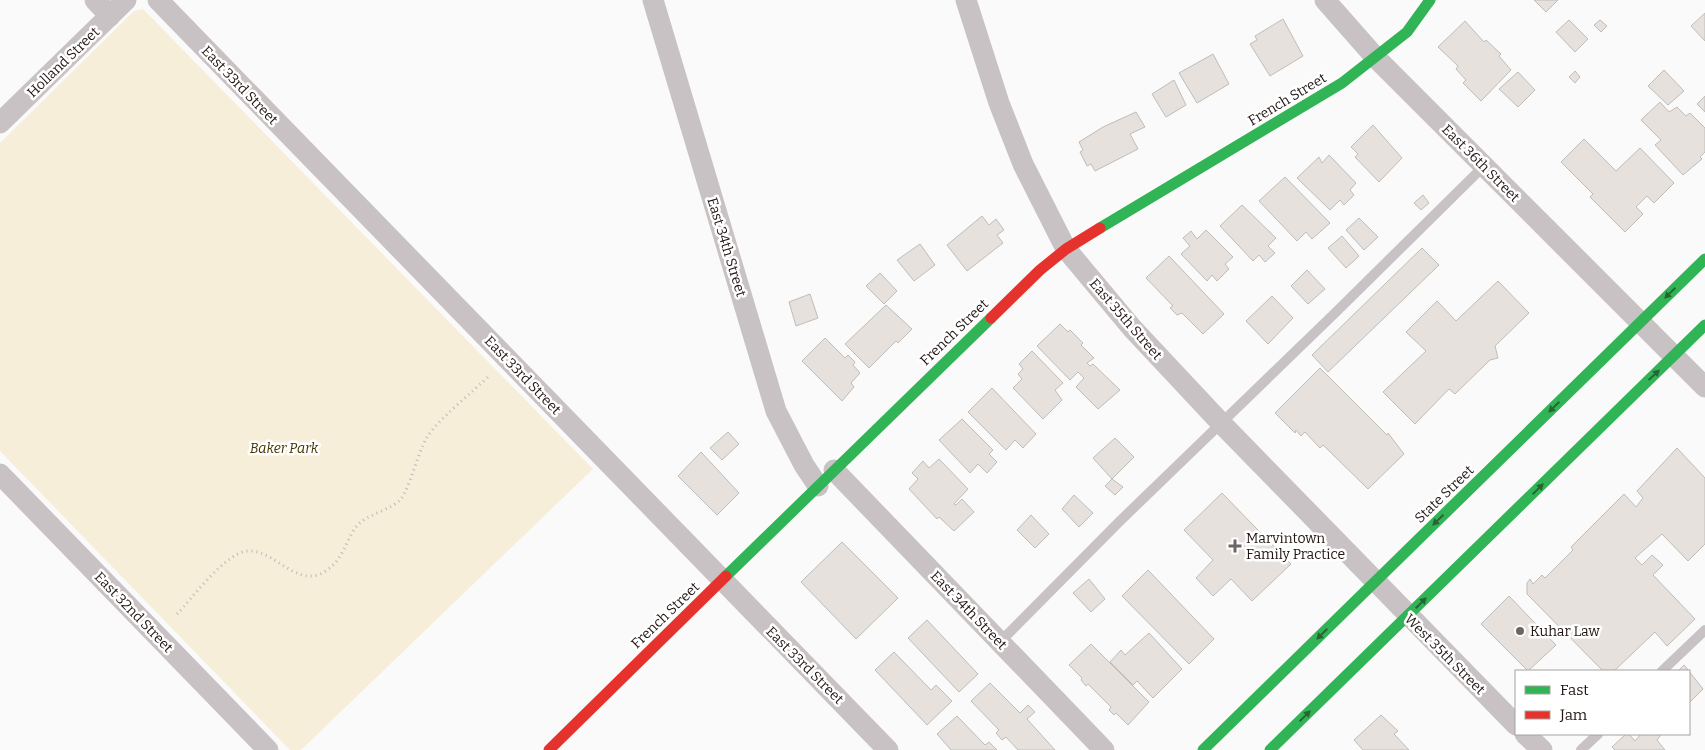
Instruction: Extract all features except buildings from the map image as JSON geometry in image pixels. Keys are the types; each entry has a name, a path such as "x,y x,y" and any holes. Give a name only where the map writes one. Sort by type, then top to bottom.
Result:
{"street":[{"path":"95,0 110,16"},
{"name":"Holland Street","path":"0,123 126,0"},
{"name":"East 33rd Street","path":"158,0 721,581 888,750"},
{"name":"East 34th Street","path":"654,0 776,411 818,486"},
{"name":"East 35th Street","path":"966,0 999,103 1023,164 1066,249 1132,328 1221,423 1375,581"},
{"name":"East 36th Street","path":"1326,0 1376,58 1705,388"},
{"name":"French Street","path":"548,750 1040,270 1066,249 1285,119 1376,58 1407,32 1430,0"},
{"name":"State Street","path":"1203,750 1705,259"},
{"path":"1270,750 1705,325"},
{"name":"East 34th Street","path":"834,470 1104,750"},
{"name":"East 32nd Street","path":"0,474 268,750"},
{"name":"West 35th Street","path":"1375,581 1515,724"},
{"path":"1526,735 1542,750"}],"lane":[{"path":"1000,642 1484,166"},
{"path":"1663,670 1705,630"},
{"path":"1581,750 1597,735"}],"path":[{"path":"178,614 226,563 238,554 249,552 264,554 299,575 312,577 323,573 341,558 356,526 401,498 426,438 491,375"}],"green space":[{"name":"Baker Park","path":"143,9 593,469 301,750 290,750 0,451 0,143 134,11"}],"traffic: fast":[{"path":"1100,228 1342,83 1407,32 1430,0"},
{"path":"1203,750 1705,259"},
{"path":"726,576 991,318"},
{"path":"1270,750 1705,325"}],"traffic: jam":[{"path":"991,318 1040,270 1066,249 1100,228"},
{"path":"549,750 726,576"}],"place":[{"name":"Marvintown Family Practice","path":"1235,546"},
{"name":"Kuhar Law","path":"1520,631"}]}
